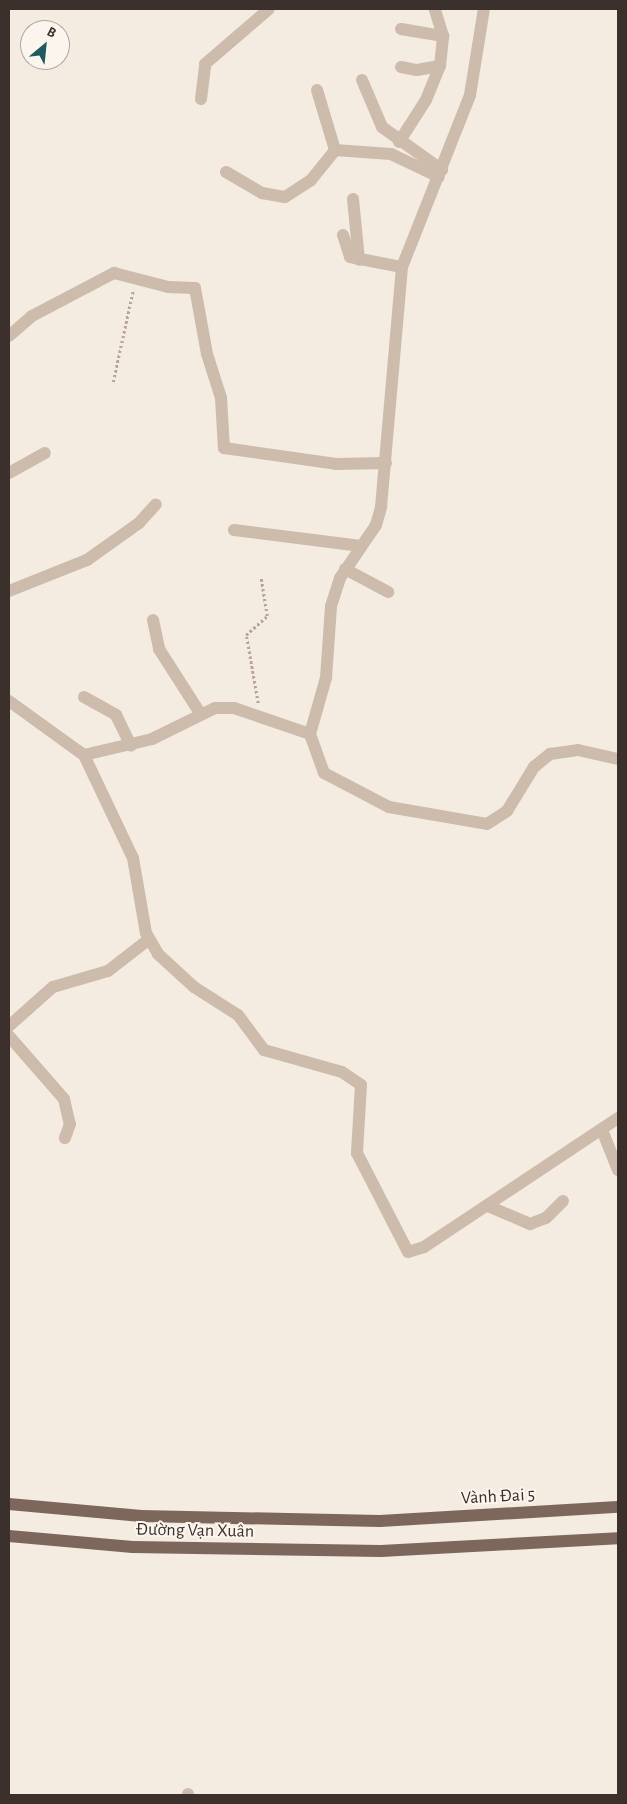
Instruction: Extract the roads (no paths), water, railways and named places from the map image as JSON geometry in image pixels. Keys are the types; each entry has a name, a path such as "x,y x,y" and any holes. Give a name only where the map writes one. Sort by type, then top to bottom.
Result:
{"main road":[{"name":"Đường Vạn Xuân","path":"9,1504 141,1516 380,1521"},
{"name":"Vành Đai 5","path":"380,1521 618,1507"},
{"name":"Đường Vạn Xuân","path":"9,1536 133,1547 381,1552 618,1538"}],"street":[{"path":"201,99 205,64 269,9"},
{"path":"399,142 426,100 440,66 443,36 436,9"},
{"path":"484,9 470,95 441,174 402,267 381,507 361,546 345,569 331,606 326,678 310,734 318,765 332,779 400,812 471,823 487,824 502,817 534,768 550,754 578,750 618,759"},
{"path":"401,29 443,36"},
{"path":"401,67 417,70 440,66"},
{"path":"362,80 377,121 399,142 441,174"},
{"path":"317,90 335,150"},
{"path":"335,150 390,154 441,174"},
{"path":"226,172 262,193 286,197 311,180 335,150"},
{"path":"353,199 359,260"},
{"path":"343,235 347,253 359,260 402,267"},
{"path":"9,336 32,316 114,273 136,276 168,287 198,290 206,354 221,398 224,448 336,464 386,463"},
{"path":"9,473 45,453"},
{"path":"9,591 87,560 139,523 156,504"},
{"path":"234,530 361,546"},
{"path":"345,569 388,592"},
{"path":"153,620 159,649 200,713"},
{"path":"84,697 116,715 131,746"},
{"path":"9,701 84,756 133,858 148,940 173,970 238,1015 258,1046 342,1072 361,1085 357,1153 403,1245 414,1253 488,1206 618,1118"},
{"path":"84,756 131,746 200,713 224,707 261,717 310,734"},
{"path":"9,1026 53,987 108,971 148,940"},
{"path":"9,1036 64,1099 70,1124 65,1138"},
{"path":"602,1130 618,1170"},
{"path":"488,1206 530,1224 546,1218 563,1201"}]}
